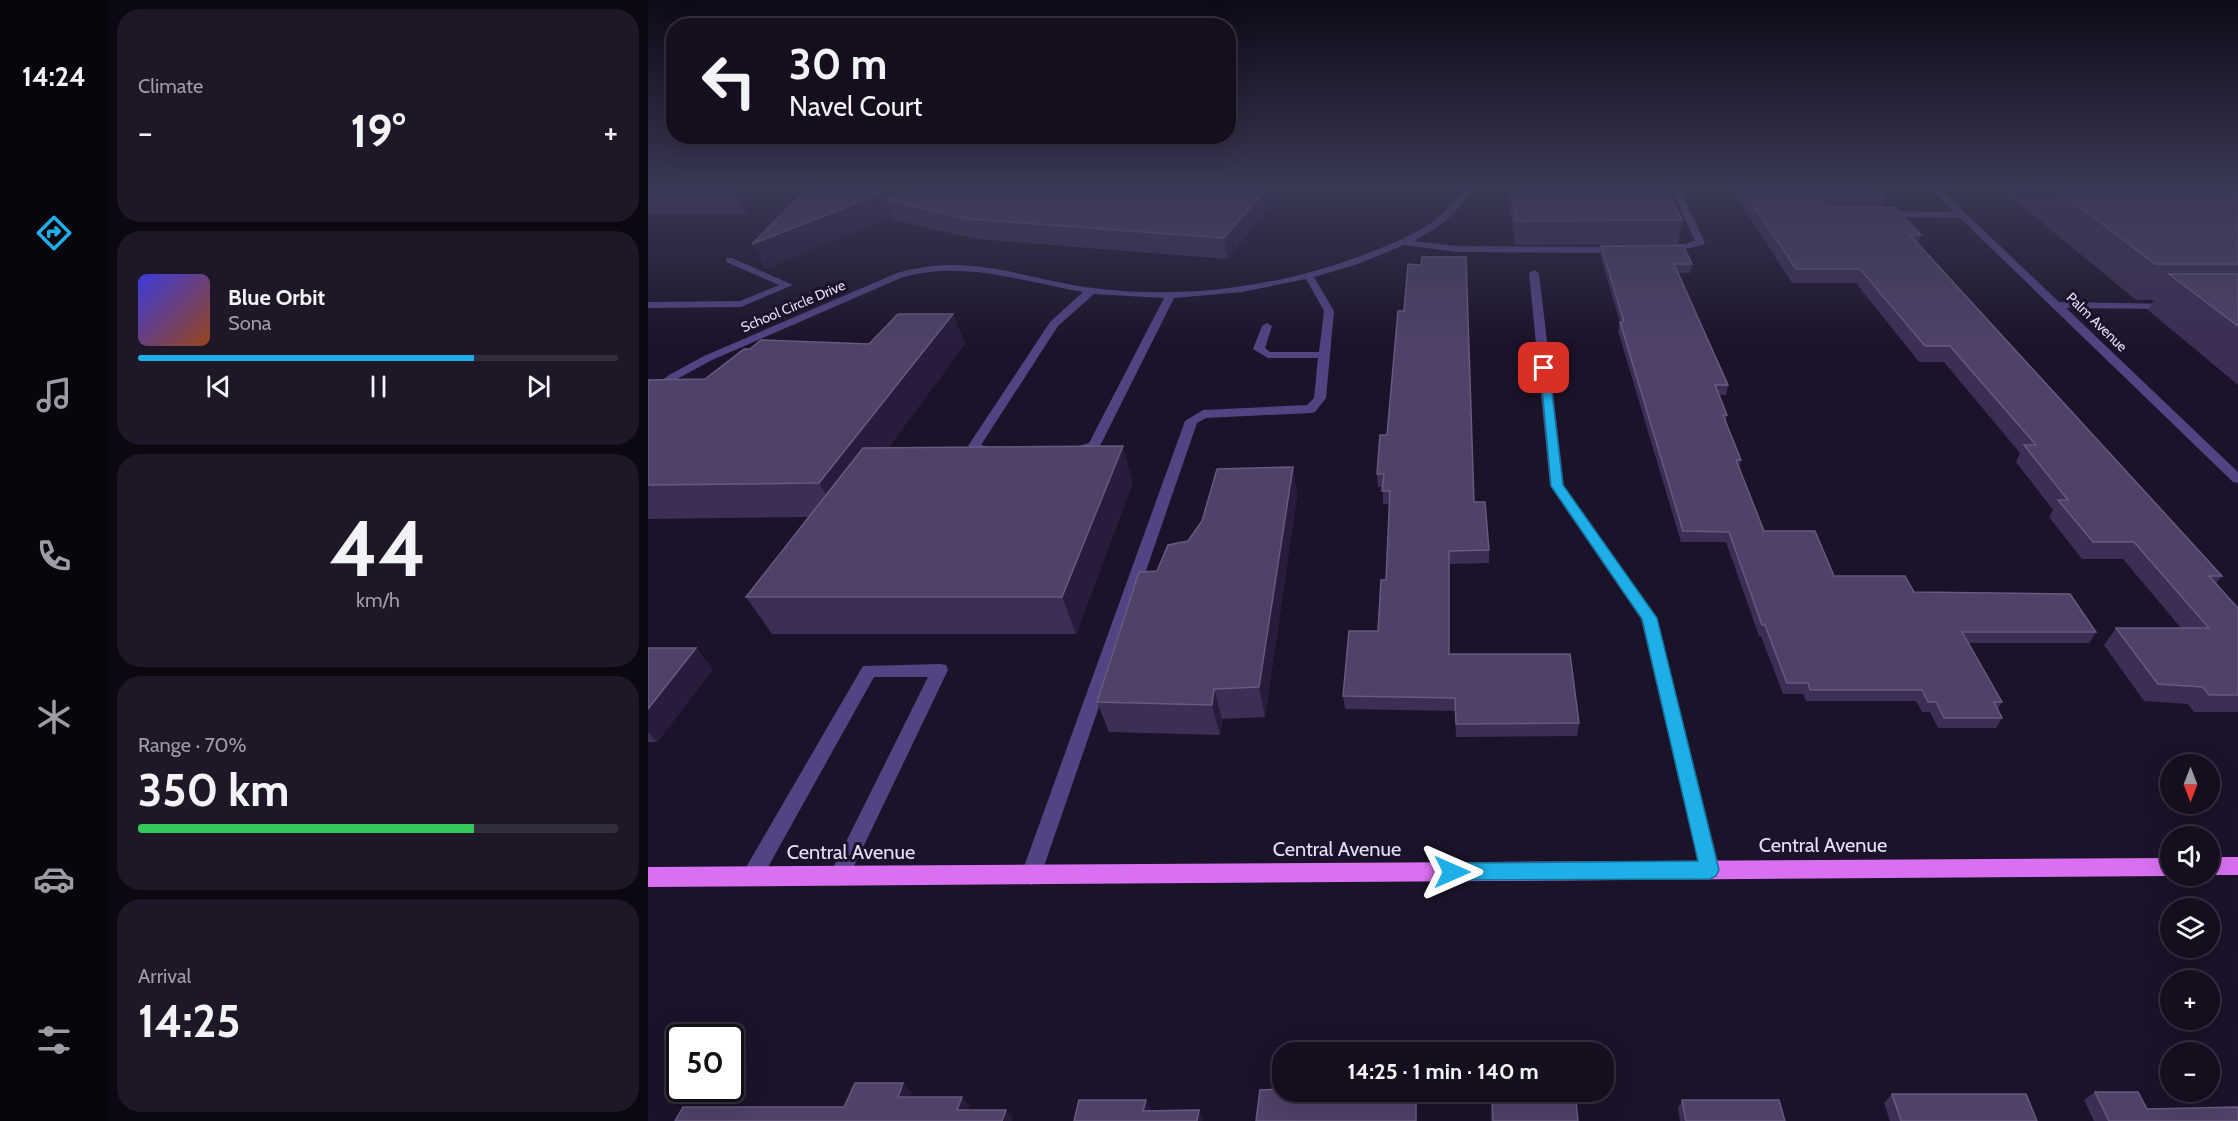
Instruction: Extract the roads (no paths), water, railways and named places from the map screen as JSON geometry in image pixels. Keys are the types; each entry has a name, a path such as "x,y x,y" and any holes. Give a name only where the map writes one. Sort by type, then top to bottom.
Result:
{"main road":[{"path":"2220,866 2238,866"},
{"name":"Central Avenue","path":"648,877 2160,867"}],"street":[{"name":"School Circle Drive","path":"648,397 674,377 708,358 900,275 922,270 961,267 1092,290 1170,294 1257,286 1308,275 1365,259 1406,240"},
{"path":"1653,250 1675,250 1700,243 1699,240"},
{"name":"Palm Avenue","path":"1989,240 2238,479"},
{"path":"1403,242 1456,249 1630,250"},
{"path":"648,305 741,304 788,285 729,260"},
{"path":"1534,273 1557,486 1649,618 1710,870"},
{"path":"1031,875 1191,421 1203,414 1311,409 1320,398 1329,311 1308,275"},
{"path":"1007,452 985,452 974,446 1054,324 1092,290"},
{"path":"1060,452 1082,451 1094,446 1170,294"},
{"path":"2057,305 2181,306"},
{"path":"1268,326 1259,349 1268,355 1324,354"},
{"path":"752,876 869,671 940,670 839,876"}]}
